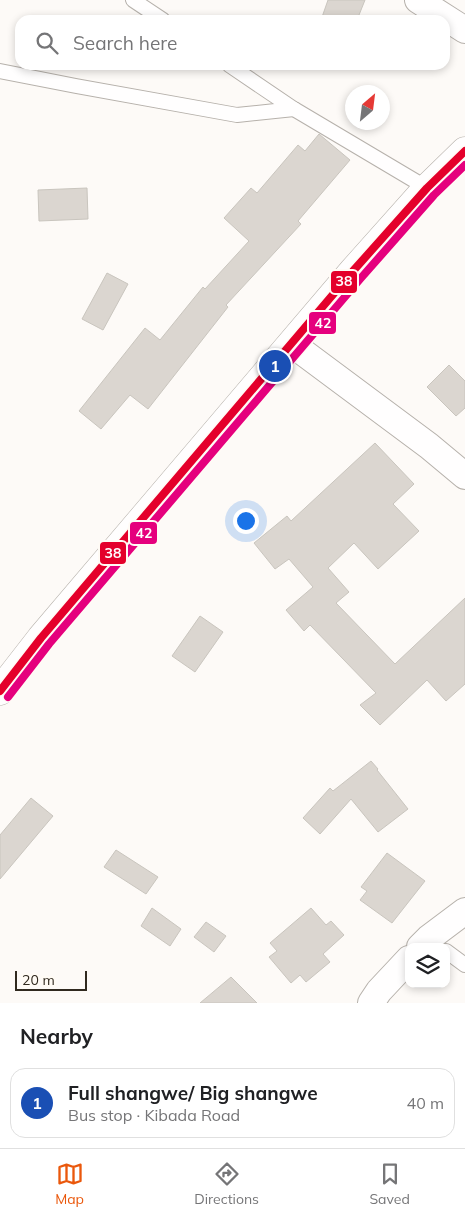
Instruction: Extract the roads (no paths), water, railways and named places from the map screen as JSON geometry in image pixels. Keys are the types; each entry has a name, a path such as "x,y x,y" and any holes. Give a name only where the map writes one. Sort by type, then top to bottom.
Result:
{"main road":[{"path":"0,691 48,630 353,271 427,188 465,151"}],"street":[{"path":"418,0 442,15"},
{"path":"450,20 465,30"},
{"path":"292,344 429,446 465,476"},
{"path":"437,943 465,911"},
{"path":"372,1003 379,991 405,963"}],"lane":[{"path":"133,0 156,15"},
{"path":"236,70 294,109 427,188"},
{"path":"0,71 236,115 294,109"},
{"path":"450,956 465,965"}],"place":[{"name":"Full shangwe/ Big shangwe","path":"275,366"}]}
